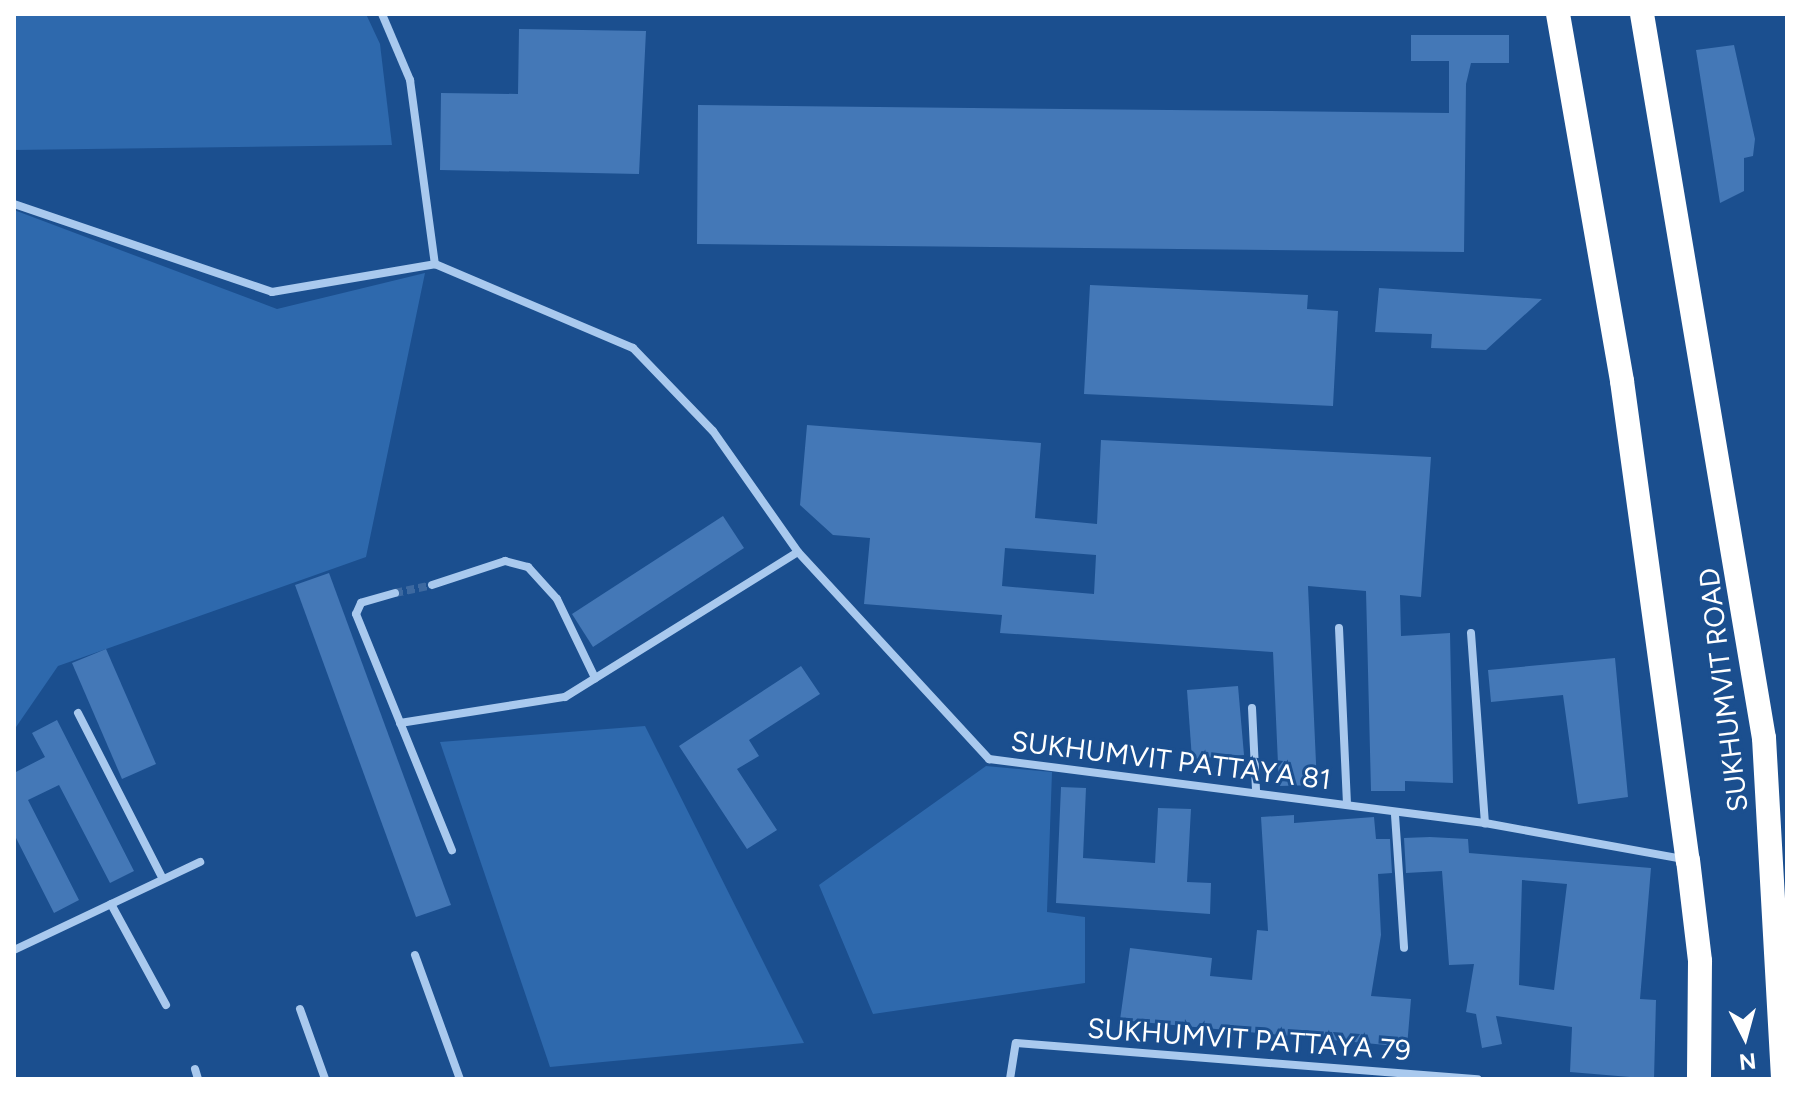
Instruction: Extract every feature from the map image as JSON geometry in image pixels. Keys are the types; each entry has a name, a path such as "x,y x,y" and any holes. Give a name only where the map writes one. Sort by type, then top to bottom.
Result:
{"highway":[{"name":"SUKHUMVIT ROAD","path":"1558,14 1622,381 1688,860 1700,961 1699,1079"},
{"name":"SUKHUMVIT ROAD","path":"1642,14 1764,738 1783,1079"},
{"path":"1764,738 1787,837"}],"street":[{"path":"14,204 272,292 435,264 410,80 382,14"},
{"name":"SUKHUMVIT PATTAYA 81","path":"435,264 633,348 713,431 798,552 989,759 1256,791 1395,815 1485,823 1688,860"},
{"path":"400,723 565,697 798,552"},
{"path":"432,585 505,561 528,567 557,599 595,678"},
{"path":"395,593 361,603 356,614 452,850"},
{"path":"1339,628 1347,805"},
{"path":"1471,633 1485,823"},
{"path":"1252,708 1256,791"},
{"path":"78,713 163,879"},
{"path":"1395,815 1404,948"},
{"path":"14,950 200,862"},
{"path":"111,904 166,1005"},
{"path":"415,955 460,1079"},
{"path":"300,1009 325,1079"},
{"name":"SUKHUMVIT PATTAYA 79","path":"1010,1079 1016,1043 1478,1079"},
{"path":"195,1069 198,1079"}],"shaded area":[{"path":"14,14 366,14 380,44 392,145 14,150"},
{"path":"14,210 277,309 425,273 366,557 58,666 14,730"},
{"path":"645,726 804,1043 550,1067 440,742"},
{"path":"986,766 1052,772 1047,912 1085,917 1085,983 873,1014 819,885"}],"building":[{"path":"519,29 646,31 639,174 440,170 441,93 518,94"},
{"path":"1411,35 1509,35 1509,63 1471,63 1466,84 1464,252 697,244 698,105 1449,113 1449,61 1411,61"},
{"path":"1734,45 1755,139 1753,156 1744,158 1744,191 1720,203 1696,50"},
{"path":"1090,285 1308,295 1307,309 1338,311 1333,406 1084,394"},
{"path":"1379,288 1542,299 1486,350 1431,348 1432,334 1375,332"},
{"path":"807,425 1041,443 1035,518 1097,524 1101,440 1431,457 1421,597 1400,595 1401,636 1450,633 1453,783 1405,781 1405,791 1371,791 1366,591 1308,586 1317,785 1279,786 1273,652 1000,633 1002,615 864,604 870,538 833,535 800,505","holes":["1005,548 1096,555 1094,594 1002,586"]},
{"path":"723,516 744,548 593,647 572,614"},
{"path":"329,573 451,905 416,917 295,585"},
{"path":"106,649 156,764 122,779 72,663"},
{"path":"1615,658 1628,797 1578,804 1563,695 1491,702 1488,670"},
{"path":"801,666 820,694 749,740 759,756 737,769 777,830 747,849 679,746"},
{"path":"1238,686 1244,755 1192,759 1187,690"},
{"path":"57,720 134,871 110,883 59,785 28,800 79,900 54,913 14,834 14,773 45,757 32,733"},
{"path":"1061,787 1086,788 1083,858 1155,863 1158,808 1191,809 1187,882 1211,883 1210,914 1056,903"},
{"path":"1294,815 1294,823 1374,817 1376,839 1390,839 1392,873 1378,874 1381,935 1371,996 1411,999 1407,1047 1120,1020 1130,948 1212,958 1210,976 1252,980 1257,930 1268,931 1261,817"},
{"path":"1404,838 1468,839 1469,853 1651,868 1640,999 1656,1000 1654,1079 1570,1072 1572,1027 1496,1016 1502,1044 1482,1048 1476,1014 1466,1012 1474,964 1449,965 1442,871 1406,873","holes":["1522,880 1567,884 1554,990 1519,985"]}],"tunnel":[{"path":"395,593 432,585"}]}
